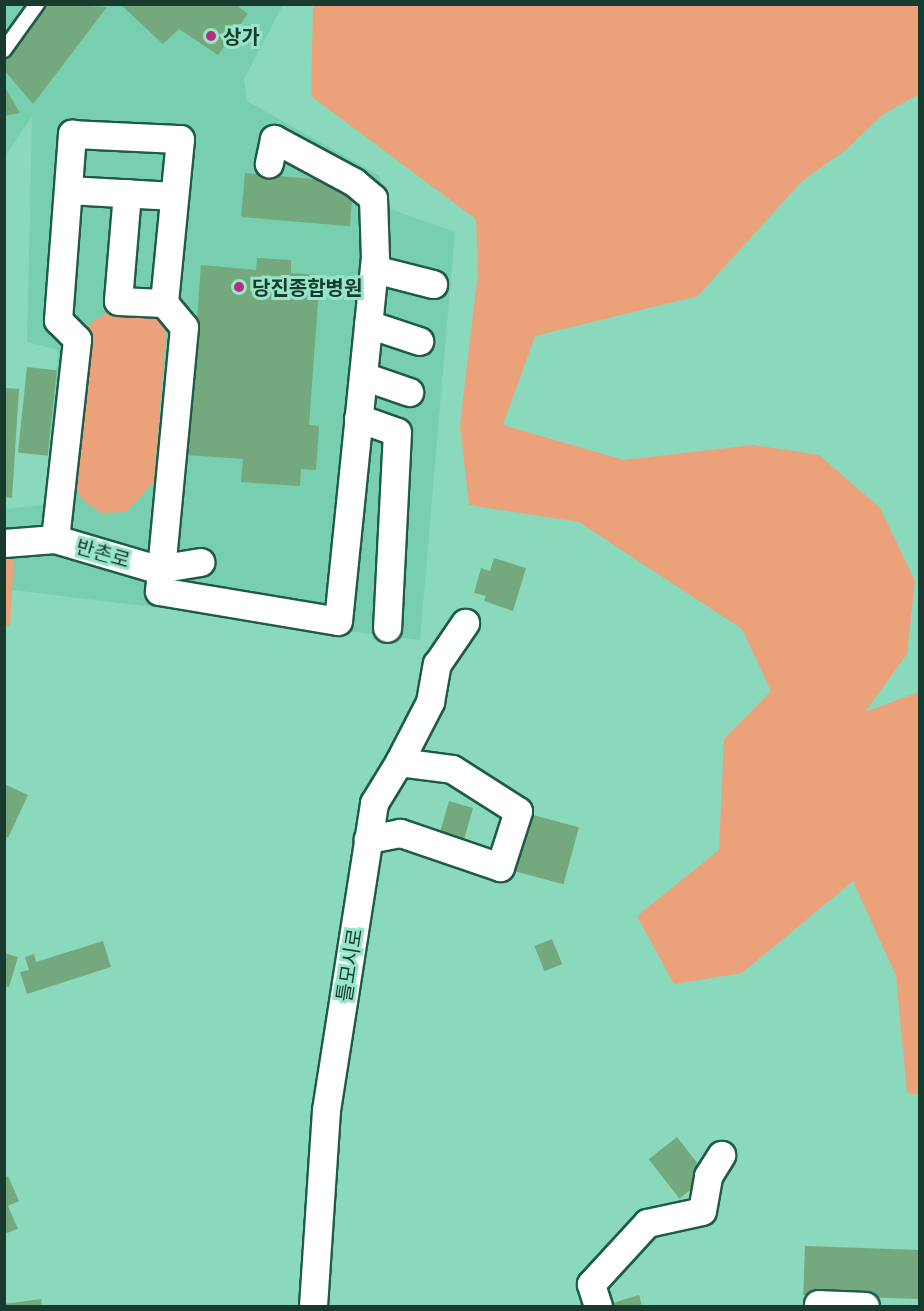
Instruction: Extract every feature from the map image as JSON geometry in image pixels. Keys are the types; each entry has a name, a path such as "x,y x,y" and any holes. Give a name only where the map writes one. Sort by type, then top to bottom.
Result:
{"street":[{"path":"55,539 77,339 58,320 72,134 180,139 164,303 184,327 159,591 338,621 374,269 373,198 354,182 274,139 269,163"},
{"path":"68,190 174,196"},
{"path":"127,193 118,301 164,303"},
{"path":"374,269 433,284"},
{"path":"368,324 419,341"},
{"path":"363,376 409,392"},
{"path":"358,418 397,432 387,628"},
{"name":"반촌로","path":"4,543 55,539 161,568 200,562"},
{"name":"틀모시로","path":"313,1306 326,1110 374,803 399,762 430,702 438,664 465,623"},
{"path":"368,839 400,833 500,867 518,811 452,769 399,762"},
{"path":"598,1306 591,1284 647,1223 702,1211 708,1176 721,1155"},
{"path":"818,1304 865,1306"}],"lane":[{"path":"4,50 37,4"}],"shaded area":[{"name":"당진종합병원","path":"5,5 283,5 244,79 247,101 380,176 384,207 455,232 420,640 5,589 5,509 45,505 58,350 27,342 32,117 5,156"},
{"path":"313,5 919,5 919,94 882,115 847,149 802,181 698,296 535,336 503,425 624,460 753,445 819,455 880,508 915,581 907,654 865,712 919,692 919,1095 907,1093 896,976 853,881 742,973 674,984 637,916 719,850 724,739 771,691 742,629 579,522 469,505 460,425 478,272 476,219 311,96"},
{"path":"108,312 155,315 166,332 154,482 126,512 101,513 82,499 72,480 88,325"},
{"path":"15,542 10,626 5,625 4,543"}],"building":[{"path":"46,4 107,7 33,104 4,70 4,59"},
{"name":"상가","path":"120,4 235,4 248,14 218,55 179,29 163,44"},
{"path":"4,86 20,113 4,116"},
{"path":"245,173 354,182 350,226 241,217"},
{"name":"당진종합병원","path":"257,258 291,260 291,273 320,275 309,425 319,426 316,470 301,469 300,486 241,482 243,459 187,455 201,265 256,270"},
{"path":"27,367 57,370 48,456 18,453"},
{"path":"4,388 19,389 12,498 4,497"},
{"path":"494,558 526,568 513,611 484,601 486,596 474,593 481,568 490,571"},
{"path":"4,784 28,795 8,838 4,836"},
{"path":"449,801 473,808 463,843 439,837"},
{"path":"518,811 579,827 564,884 503,868"},
{"path":"552,939 562,964 544,971 534,946"},
{"path":"103,941 111,967 27,994 20,972 29,970 25,957 34,954 36,962"},
{"path":"4,953 18,957 9,987 4,986"},
{"path":"677,1137 708,1176 679,1199 649,1159"},
{"path":"8,1176 19,1201 8,1206 18,1229 4,1234 4,1178"},
{"path":"805,1246 920,1250 918,1299 803,1295"},
{"path":"639,1295 642,1306 603,1306"},
{"path":"41,1299 42,1306 4,1306 4,1304"}],"place":[{"name":"상가","path":"211,36"},
{"name":"당진종합병원","path":"239,287"}]}
